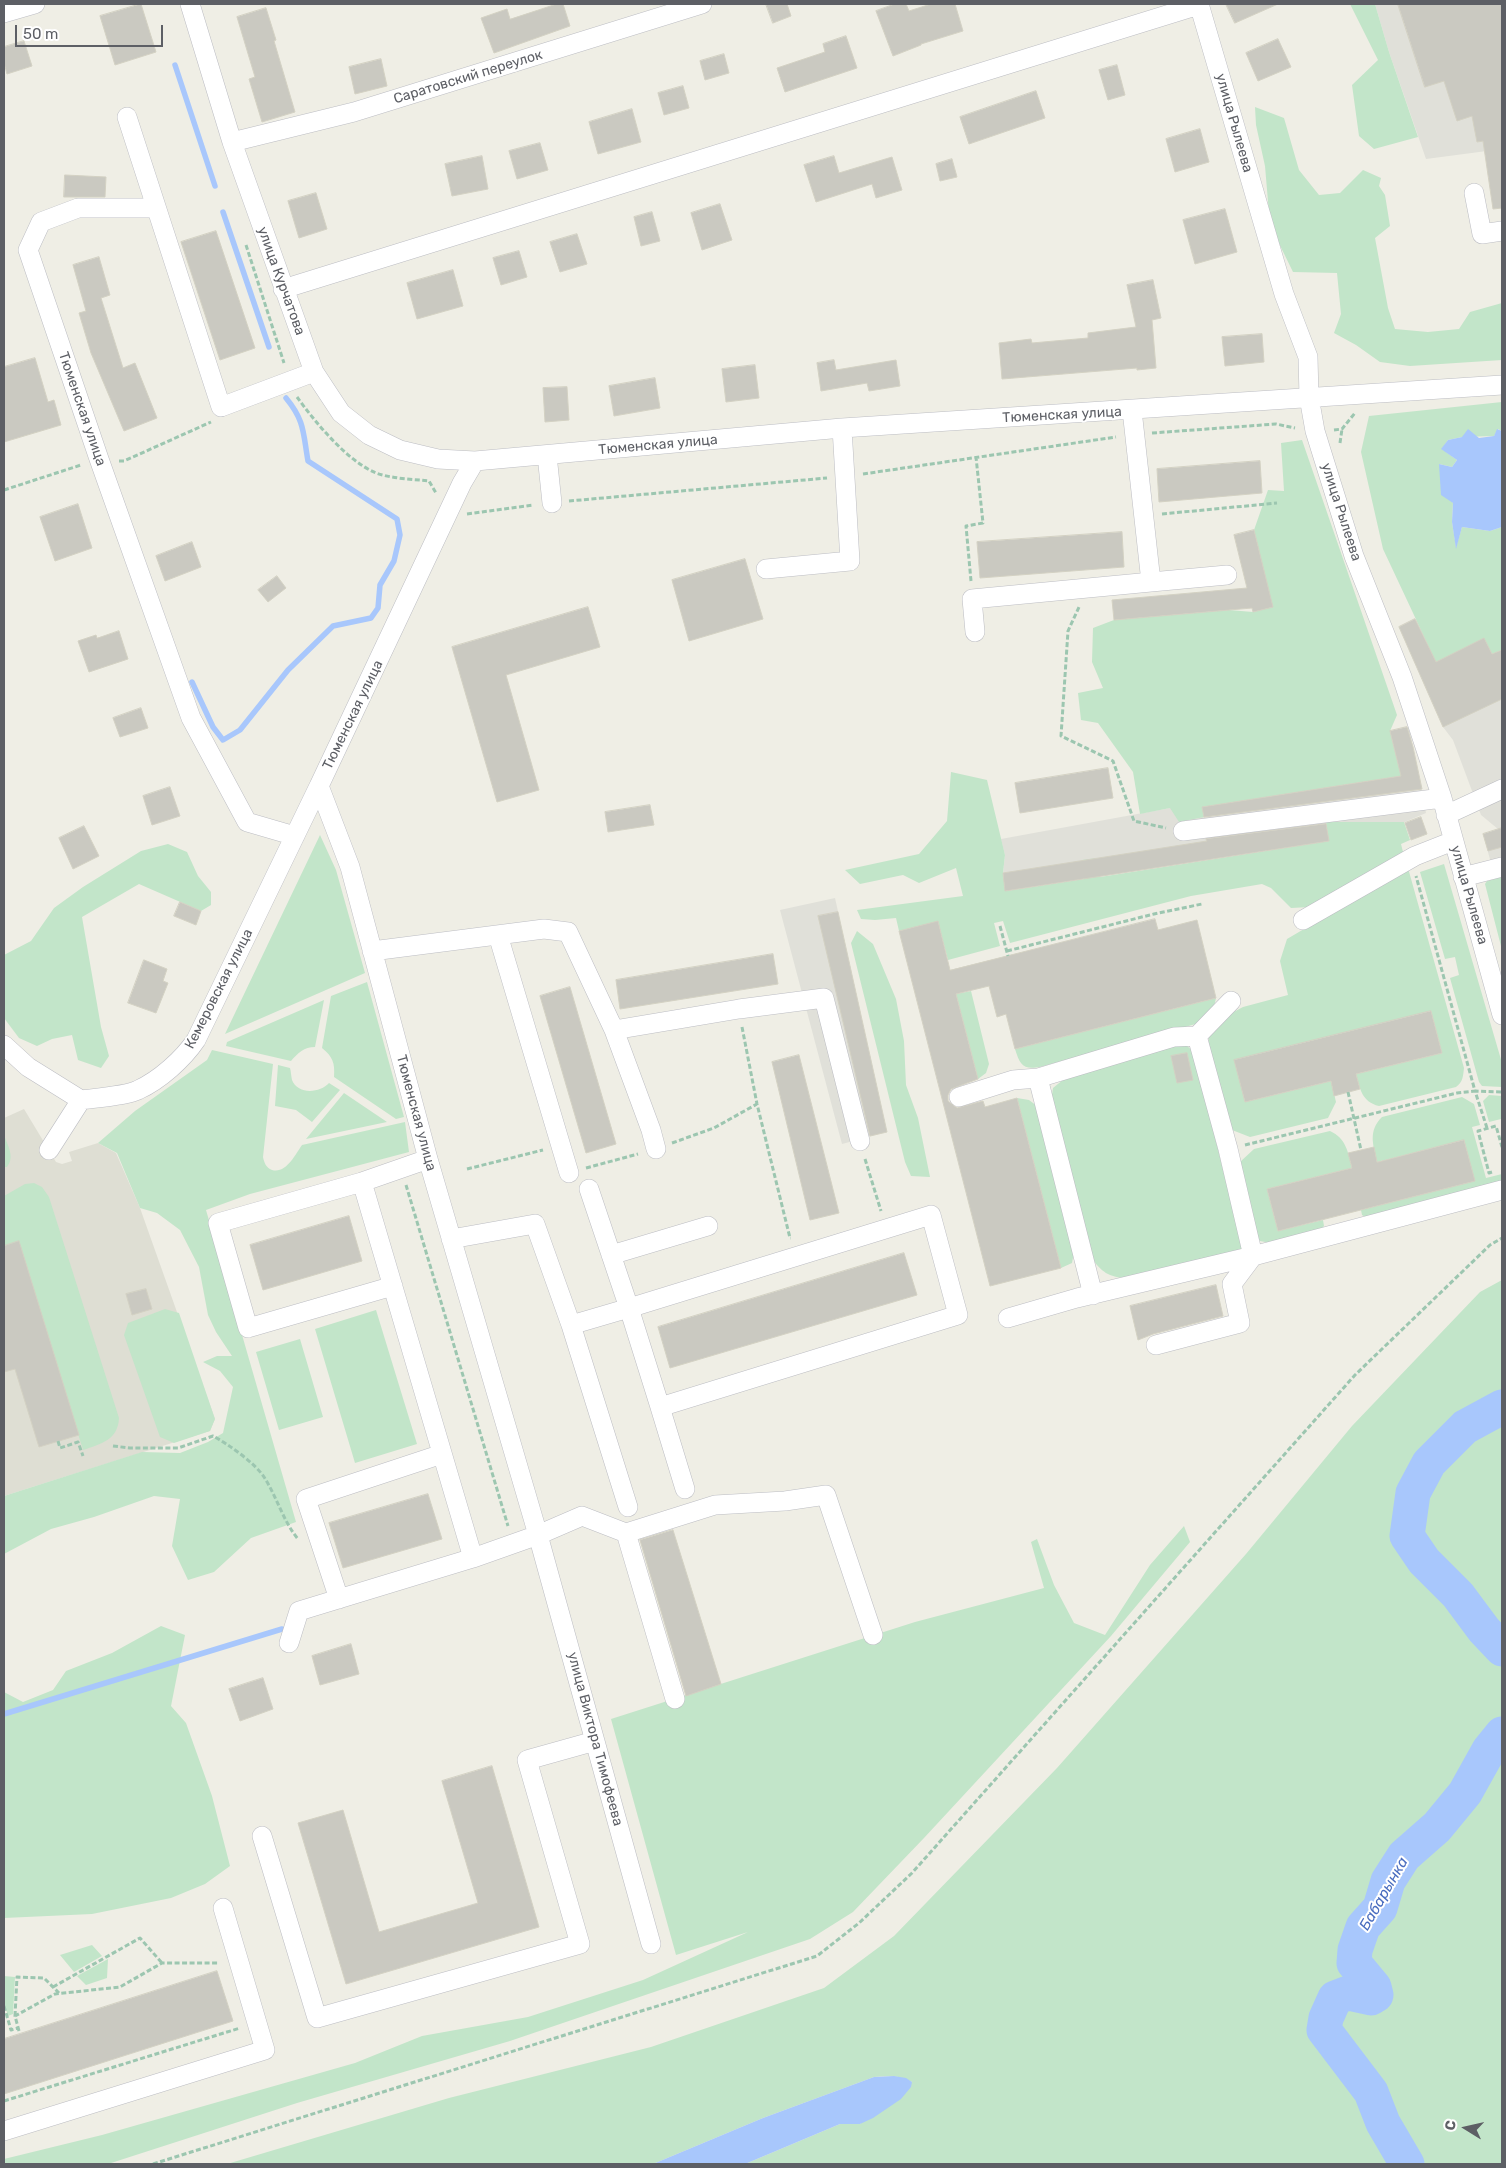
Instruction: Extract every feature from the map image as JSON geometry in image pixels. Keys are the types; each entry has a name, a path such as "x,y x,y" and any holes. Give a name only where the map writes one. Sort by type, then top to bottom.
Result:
{"street":[{"path":"4,13 35,4"},
{"name":"улица Курчатова","path":"190,4 232,142 314,372 342,413 369,435 400,450 438,458 475,462"},
{"name":"Саратовский переулок","path":"232,142 354,112 702,4"},
{"path":"283,288 1199,4"},
{"name":"улица Рылеева","path":"1199,4 1284,294 1308,357 1309,397 1315,431 1354,556 1402,677 1444,807 1502,1015"},
{"path":"127,117 221,407 314,372"},
{"path":"1474,193 1482,234 1502,231"},
{"name":"Тюменская улица","path":"156,208 78,208 41,222 28,250 190,718 247,822 295,836"},
{"name":"Тюменская улица","path":"538,1535 428,1159 350,867 319,786 449,512 475,462 842,428 1502,385"},
{"path":"1132,410 1151,582"},
{"path":"766,569 850,561 842,428"},
{"path":"547,455 552,503"},
{"path":"975,632 972,599 1228,575"},
{"name":"Кемеровская улица","path":"81,1100 138,1091 186,1055 196,1040 319,786"},
{"path":"1183,831 1344,812 1444,807 1502,789"},
{"path":"1303,920 1415,856 1453,841"},
{"path":"1463,877 1502,867"},
{"path":"372,951 544,929 568,932 614,1030 651,1130 656,1149"},
{"path":"498,935 569,1173"},
{"path":"614,1030 739,1009 824,998 860,1141"},
{"path":"959,1097 1013,1080 1038,1078 1174,1037 1197,1036 1231,1001"},
{"path":"1197,1036 1228,1149 1253,1256"},
{"path":"4,1045 28,1067 81,1100 49,1150"},
{"path":"1038,1078 1094,1295"},
{"path":"394,1286 248,1328 218,1223 362,1182 428,1159"},
{"path":"362,1182 473,1558"},
{"path":"589,1189 629,1308 685,1488"},
{"path":"1008,1318 1502,1190"},
{"path":"571,1325 931,1215 958,1315 660,1407"},
{"path":"451,1239 534,1224 571,1325 628,1507"},
{"path":"611,1255 708,1226"},
{"path":"1156,1345 1240,1323 1232,1284 1253,1256"},
{"path":"339,1599 306,1499 442,1454"},
{"path":"289,1643 299,1611 473,1558 538,1535 582,1516 626,1533 715,1505 785,1501 826,1495 873,1636"},
{"path":"626,1533 675,1699"},
{"name":"улица Виктора Тимофеева","path":"538,1535 651,1944"},
{"path":"262,1836 317,2018 580,1944 526,1760 595,1742"},
{"path":"4,2131 265,2050 223,1908"}],"path":[{"path":"449,512 469,514 552,503 845,476 1135,434 1276,424 1315,431 1342,429 1356,413"},
{"path":"972,599 966,526 983,523 976,457"},
{"path":"1144,515 1277,504"},
{"path":"1088,588 1068,631 1061,736 1113,762 1134,820 1183,831"},
{"path":"1414,869 1475,1091 1487,1128"},
{"path":"1007,950 1202,904"},
{"path":"1000,926 1008,956"},
{"path":"739,1009 757,1104 790,1238 799,1236"},
{"path":"1348,1092 1361,1150"},
{"path":"1228,1149 1457,1092 1502,1092"},
{"path":"569,1173 656,1149 714,1128 757,1104"},
{"path":"1496,1171 1490,1173 1478,1131 1496,1126 1502,1147"},
{"path":"860,1141 882,1211 873,1214"},
{"path":"467,1169 547,1150"},
{"path":"153,2164 817,1956 859,1922 912,1873 1355,1374 1490,1245 1502,1238"},
{"path":"113,1446 178,1448 213,1436 229,1445 264,1476 290,1530 303,1545"},
{"path":"58,1441 60,1448 78,1442 83,1456"},
{"path":"53,1987 140,1938 162,1964"},
{"path":"15,2016 55,1994 120,1987 162,1964 221,1963"},
{"path":"4,2006 11,2030 18,2030 15,2016 17,1977 44,1978 59,1993"},
{"path":"4,2101 241,2028 238,2018"}],"shaded area":[{"path":"1375,4 1502,4 1502,149 1426,159 1389,52"},
{"path":"1415,619 1484,638 1492,654 1502,650 1502,860 1491,863 1483,834 1498,829 1481,815 1453,740 1443,727 1399,627"},
{"path":"1409,727 1426,813 1332,853 1329,841 1005,891 1003,873 1005,855 1001,839 1170,808 1203,807 1400,776 1390,731"},
{"path":"835,898 887,1132 842,1144 780,910"},
{"path":"24,1109 56,1162 62,1164 72,1161 69,1152 98,1143 116,1153 140,1208 215,1419 210,1431 4,1496 4,1118"}],"green space":[{"path":"1350,4 1375,4 1418,137 1374,149 1359,136 1352,85 1378,60"},
{"path":"1255,107 1284,118 1299,170 1319,195 1340,193 1363,170 1381,178 1379,186 1385,195 1390,226 1375,238 1388,308 1395,329 1428,332 1459,329 1470,312 1502,303 1502,360 1410,366 1380,362 1356,345 1334,333 1341,314 1337,273 1293,272 1270,225 1265,166 1256,125"},
{"path":"1502,402 1502,431 1498,429 1494,436 1462,437 1448,440 1442,449 1457,460 1452,467 1439,464 1453,503 1452,522 1456,547 1462,527 1490,531 1502,527 1502,650 1492,654 1484,639 1436,662 1383,549 1361,452 1369,416"},
{"path":"1302,440 1397,715 1390,731 1401,776 1203,807 1204,817 1179,822 1170,808 1140,814 1133,772 1098,723 1081,720 1078,693 1103,688 1092,662 1093,628 1114,620 1229,610 1253,612 1272,607 1254,530 1268,490 1284,491 1281,443"},
{"path":"951,772 987,780 1005,855 1003,873 1006,891 1084,879 1082,860 1097,858 1100,877 1329,841 1326,822 1404,822 1410,840 1401,844 1403,852 1310,907 1291,908 1271,888 1262,884 1191,896 1010,943 1003,921 994,923 1000,946 948,960 938,922 899,931 896,918 861,919 857,910 963,896 956,868 919,883 903,875 860,884 845,870 919,854 947,821"},
{"path":"320,835 336,870 365,973 225,1034"},
{"path":"168,844 187,852 198,876 211,892 211,905 201,911 139,884 82,917 101,1027 109,1056 101,1068 78,1060 72,1035 52,1039 37,1046 19,1038 4,1018 4,955 31,941 54,908 83,887 141,851"},
{"path":"1444,864 1502,1063 1502,1087 1482,1086 1479,1082 1450,978 1459,975 1455,957 1445,959 1420,872"},
{"path":"1408,868 1464,1068 1460,1083 1456,1087 1379,1106 1365,1098 1361,1090 1356,1074 1442,1053 1431,1011 1235,1060 1245,1102 1331,1081 1336,1102 1328,1118 1250,1137 1232,1130 1208,1049 1209,1033 1228,1015 1243,1007 1288,995 1280,961 1287,939"},
{"path":"1502,878 1502,950 1485,884 1487,881"},
{"path":"857,931 873,944 896,999 904,1041 906,1085 918,1118 930,1177 911,1176 905,1162 851,943"},
{"path":"367,982 404,1117 396,1119 334,1077 332,1061 329,1054 322,1048 331,996"},
{"path":"971,991 989,1064 986,1073 978,1079 956,994"},
{"path":"1216,998 1213,1011 1203,1022 1040,1067 1030,1068 1023,1065 1015,1049"},
{"path":"324,1000 315,1047 302,1051 291,1061 226,1046 227,1042"},
{"path":"1175,1045 1186,1045 1194,1052 1243,1250 1127,1279 1115,1277 1102,1270 1091,1257 1051,1101 1053,1088 1064,1079"},
{"path":"212,1050 273,1064 263,1157 267,1166 272,1170 282,1169 286,1166 302,1145 405,1122 409,1152 250,1194 206,1210 296,1522 251,1538 214,1572 188,1580 172,1546 180,1499 154,1496 94,1517 51,1529 4,1554 4,1496 142,1452 180,1453 208,1442 223,1433 233,1387 220,1371 203,1362 217,1356 232,1356 216,1332 208,1315 199,1267 180,1230 157,1213 140,1208 117,1153 98,1143 135,1111 207,1060"},
{"path":"278,1065 290,1068 292,1080 299,1088 309,1091 315,1090 329,1083 340,1090 312,1122 296,1110 275,1106"},
{"path":"344,1093 387,1122 306,1139"},
{"path":"1489,1095 1502,1096 1502,1121 1501,1119 1489,1122 1483,1101"},
{"path":"1462,1097 1474,1104 1480,1125 1472,1127 1486,1178 1502,1174 1502,1184 1367,1218 1362,1215 1361,1210 1474,1181 1464,1140 1377,1162 1373,1144 1375,1127 1382,1117"},
{"path":"1017,1098 1029,1100 1037,1106 1074,1252 1072,1263 1061,1268"},
{"path":"1330,1131 1340,1137 1343,1142 1348,1151 1352,1168 1267,1189 1278,1231 1323,1220 1324,1226 1321,1230 1271,1243 1260,1241 1256,1236 1240,1162 1254,1149"},
{"path":"4,1135 11,1155 7,1167 4,1167"},
{"path":"34,1183 42,1187 49,1197 119,1418 118,1425 112,1436 102,1443 83,1450 19,1242 4,1246 4,1196 25,1184"},
{"path":"1502,1280 1502,2164 745,2164 840,2124 860,2124 912,2082 903,2078 889,2076 874,2077 763,2118 653,2164 227,2164 449,2098 651,2047 824,1988 894,1936 1057,1768 1246,1554 1352,1426 1480,1292"},
{"path":"165,1309 179,1313 215,1419 210,1431 174,1443 160,1437 124,1335 128,1323"},
{"path":"376,1310 417,1444 355,1463 315,1329"},
{"path":"300,1339 323,1417 279,1430 256,1352"},
{"path":"1184,1526 1190,1542 1111,1636 853,1912 810,1939 510,2041 297,2103 108,2164 4,2164 4,2159 102,2135 355,2063 422,2036 528,2017 643,1980 748,1932 676,1955 611,1719 915,1622 1044,1588 1031,1542 1037,1539 1054,1585 1074,1623 1105,1635 1150,1565"},
{"path":"161,1626 185,1635 171,1706 186,1723 212,1796 230,1866 205,1884 171,1898 92,1914 4,1918 4,1692 23,1702 53,1690 66,1671 112,1653"},
{"path":"92,1945 102,1956 74,1972 60,1955"},
{"path":"108,1959 107,1978 86,1985 77,1976"},
{"path":"4,1976 15,1977 13,2014 8,2016 4,2002"}],"water":[{"path":"1468,429 1479,438 1494,436 1497,429 1502,431 1502,527 1490,531 1462,527 1456,549 1452,522 1453,503 1441,495 1439,464 1452,467 1457,460 1441,449 1448,440 1462,437"},
{"path":"894,2076 906,2078 912,2082 911,2087 901,2099 873,2118 860,2124 840,2124 745,2164 653,2164 763,2118 874,2077"}],"building":[{"path":"141,4 156,52 115,65 100,16"},
{"path":"557,4 563,4 570,26 494,53 481,18 507,9 510,19"},
{"path":"766,4 787,4 791,16 773,23"},
{"path":"895,4 906,4 909,11 931,4 955,4 963,31 921,44 893,56 876,11"},
{"path":"1226,4 1278,4 1235,23"},
{"path":"1398,4 1502,4 1502,208 1493,209 1483,141 1477,142 1472,116 1457,121 1444,81 1425,87"},
{"path":"266,8 295,112 262,122 249,79 255,77 237,17"},
{"path":"846,36 857,68 785,92 777,68 825,52 823,44"},
{"path":"1278,39 1291,67 1258,81 1246,53"},
{"path":"24,41 32,66 7,74 4,63 4,47"},
{"path":"724,54 729,73 705,80 700,61"},
{"path":"381,59 387,86 355,94 349,67"},
{"path":"1117,65 1125,95 1108,100 1099,70"},
{"path":"683,86 689,108 664,115 658,93"},
{"path":"1036,91 1045,118 969,144 960,117"},
{"path":"632,109 641,142 598,154 589,122"},
{"path":"1200,129 1209,162 1175,172 1166,139"},
{"path":"540,143 548,170 517,179 509,151"},
{"path":"482,156 488,189 452,196 445,164"},
{"path":"834,156 839,173 892,157 902,190 876,198 872,184 816,202 804,165"},
{"path":"952,159 957,177 940,181 936,164"},
{"path":"65,175 106,177 105,197 64,197"},
{"path":"316,193 327,229 299,238 288,201"},
{"path":"720,204 732,240 702,250 691,213"},
{"path":"1225,209 1237,252 1195,264 1183,220"},
{"path":"652,212 660,241 641,246 634,217"},
{"path":"216,231 255,348 220,360 181,242"},
{"path":"577,234 587,264 560,272 550,242"},
{"path":"519,251 527,277 501,285 493,258"},
{"path":"99,257 110,295 101,298 123,368 135,363 157,418 124,431 91,353 79,313 86,311 73,265"},
{"path":"453,270 463,306 417,319 407,283"},
{"path":"1153,280 1161,318 1152,320 1156,368 1002,379 999,343 1031,339 1032,343 1088,338 1088,333 1136,327 1127,285"},
{"path":"1262,334 1264,362 1225,366 1222,337"},
{"path":"35,358 48,402 54,400 61,425 4,442 4,367"},
{"path":"834,360 836,370 896,360 900,386 869,391 867,383 821,391 817,363"},
{"path":"755,365 759,398 726,402 722,369"},
{"path":"655,378 660,408 614,416 609,386"},
{"path":"567,387 569,420 545,422 543,388"},
{"path":"1260,461 1262,493 1159,502 1157,469"},
{"path":"78,504 92,548 55,561 40,517"},
{"path":"1254,530 1273,607 1253,612 1252,608 1114,620 1112,600 1247,588 1234,535"},
{"path":"1122,532 1124,567 980,578 977,542"},
{"path":"192,542 201,567 165,581 156,556"},
{"path":"745,559 763,619 689,641 672,580"},
{"path":"277,576 286,588 268,602 258,590"},
{"path":"588,607 600,647 506,675 539,790 497,802 452,647"},
{"path":"1415,619 1436,662 1484,638 1492,654 1502,650 1502,699 1443,727 1399,627"},
{"path":"119,631 128,659 89,672 78,641 96,635 97,638"},
{"path":"141,708 148,728 120,737 113,718"},
{"path":"1407,727 1422,789 1204,817 1202,807 1401,776 1390,731"},
{"path":"1108,768 1113,798 1020,813 1015,783"},
{"path":"170,787 180,816 152,825 143,796"},
{"path":"650,805 654,825 608,832 605,812"},
{"path":"1421,817 1427,834 1411,840 1405,823"},
{"path":"1326,824 1329,841 1005,891 1003,873 1207,841 1206,839"},
{"path":"84,826 99,856 73,869 59,838"},
{"path":"1502,828 1502,847 1488,851 1483,834"},
{"path":"180,902 201,911 196,925 174,916"},
{"path":"838,912 887,1132 870,1136 818,916"},
{"path":"1155,919 1158,930 1197,920 1216,998 1015,1049 1006,1014 997,1017 989,986 956,994 978,1079 951,1089 948,1101 957,1108 983,1101 985,1107 1017,1098 1061,1268 990,1286 899,931 938,921 950,970"},
{"path":"773,954 778,984 620,1009 616,980"},
{"path":"144,960 167,969 163,981 168,983 156,1013 128,1003"},
{"path":"570,987 616,1144 586,1153 540,996"},
{"path":"1431,1011 1442,1053 1356,1074 1360,1089 1334,1096 1331,1081 1245,1102 1234,1060"},
{"path":"1187,1053 1193,1080 1177,1083 1171,1056"},
{"path":"799,1055 839,1213 810,1220 772,1062"},
{"path":"1464,1140 1475,1181 1278,1231 1267,1189 1352,1168 1348,1153 1374,1147 1377,1162"},
{"path":"349,1216 362,1261 263,1290 250,1245"},
{"path":"19,1241 79,1435 39,1447 15,1369 4,1372 4,1246"},
{"path":"904,1253 917,1295 670,1368 658,1327"},
{"path":"1216,1285 1223,1316 1153,1334 1138,1340 1130,1306"},
{"path":"146,1289 152,1309 132,1315 126,1294"},
{"path":"428,1494 442,1539 343,1568 329,1523"},
{"path":"673,1530 721,1684 686,1696 640,1540"},
{"path":"351,1644 359,1674 320,1685 312,1656"},
{"path":"263,1678 273,1709 240,1721 229,1689"},
{"path":"492,1766 539,1927 346,1984 298,1823 343,1810 379,1932 478,1903 442,1781"},
{"path":"217,1971 233,2021 4,2094 4,2039"}],"waterway":[{"path":"175,65 215,186"},
{"path":"223,212 269,347"},
{"path":"192,682 213,727 223,740 240,730 288,670 333,626 371,618 378,608 380,585 394,561 400,535 397,519 308,461 300,421 286,398"},
{"name":"Бабарынка","path":"1502,1407 1465,1427 1429,1463 1413,1493 1407,1536 1424,1561 1458,1595 1484,1630 1502,1649"},
{"path":"4,1714 282,1629"},
{"name":"Бабарынка","path":"1407,2164 1383,2123 1371,2092 1324,2030 1326,2018 1335,1998 1348,1993 1371,1998 1376,1995 1374,1987 1354,1963 1355,1950 1363,1927 1380,1908 1388,1881 1404,1856 1437,1827 1465,1793 1489,1750 1502,1734"}]}
